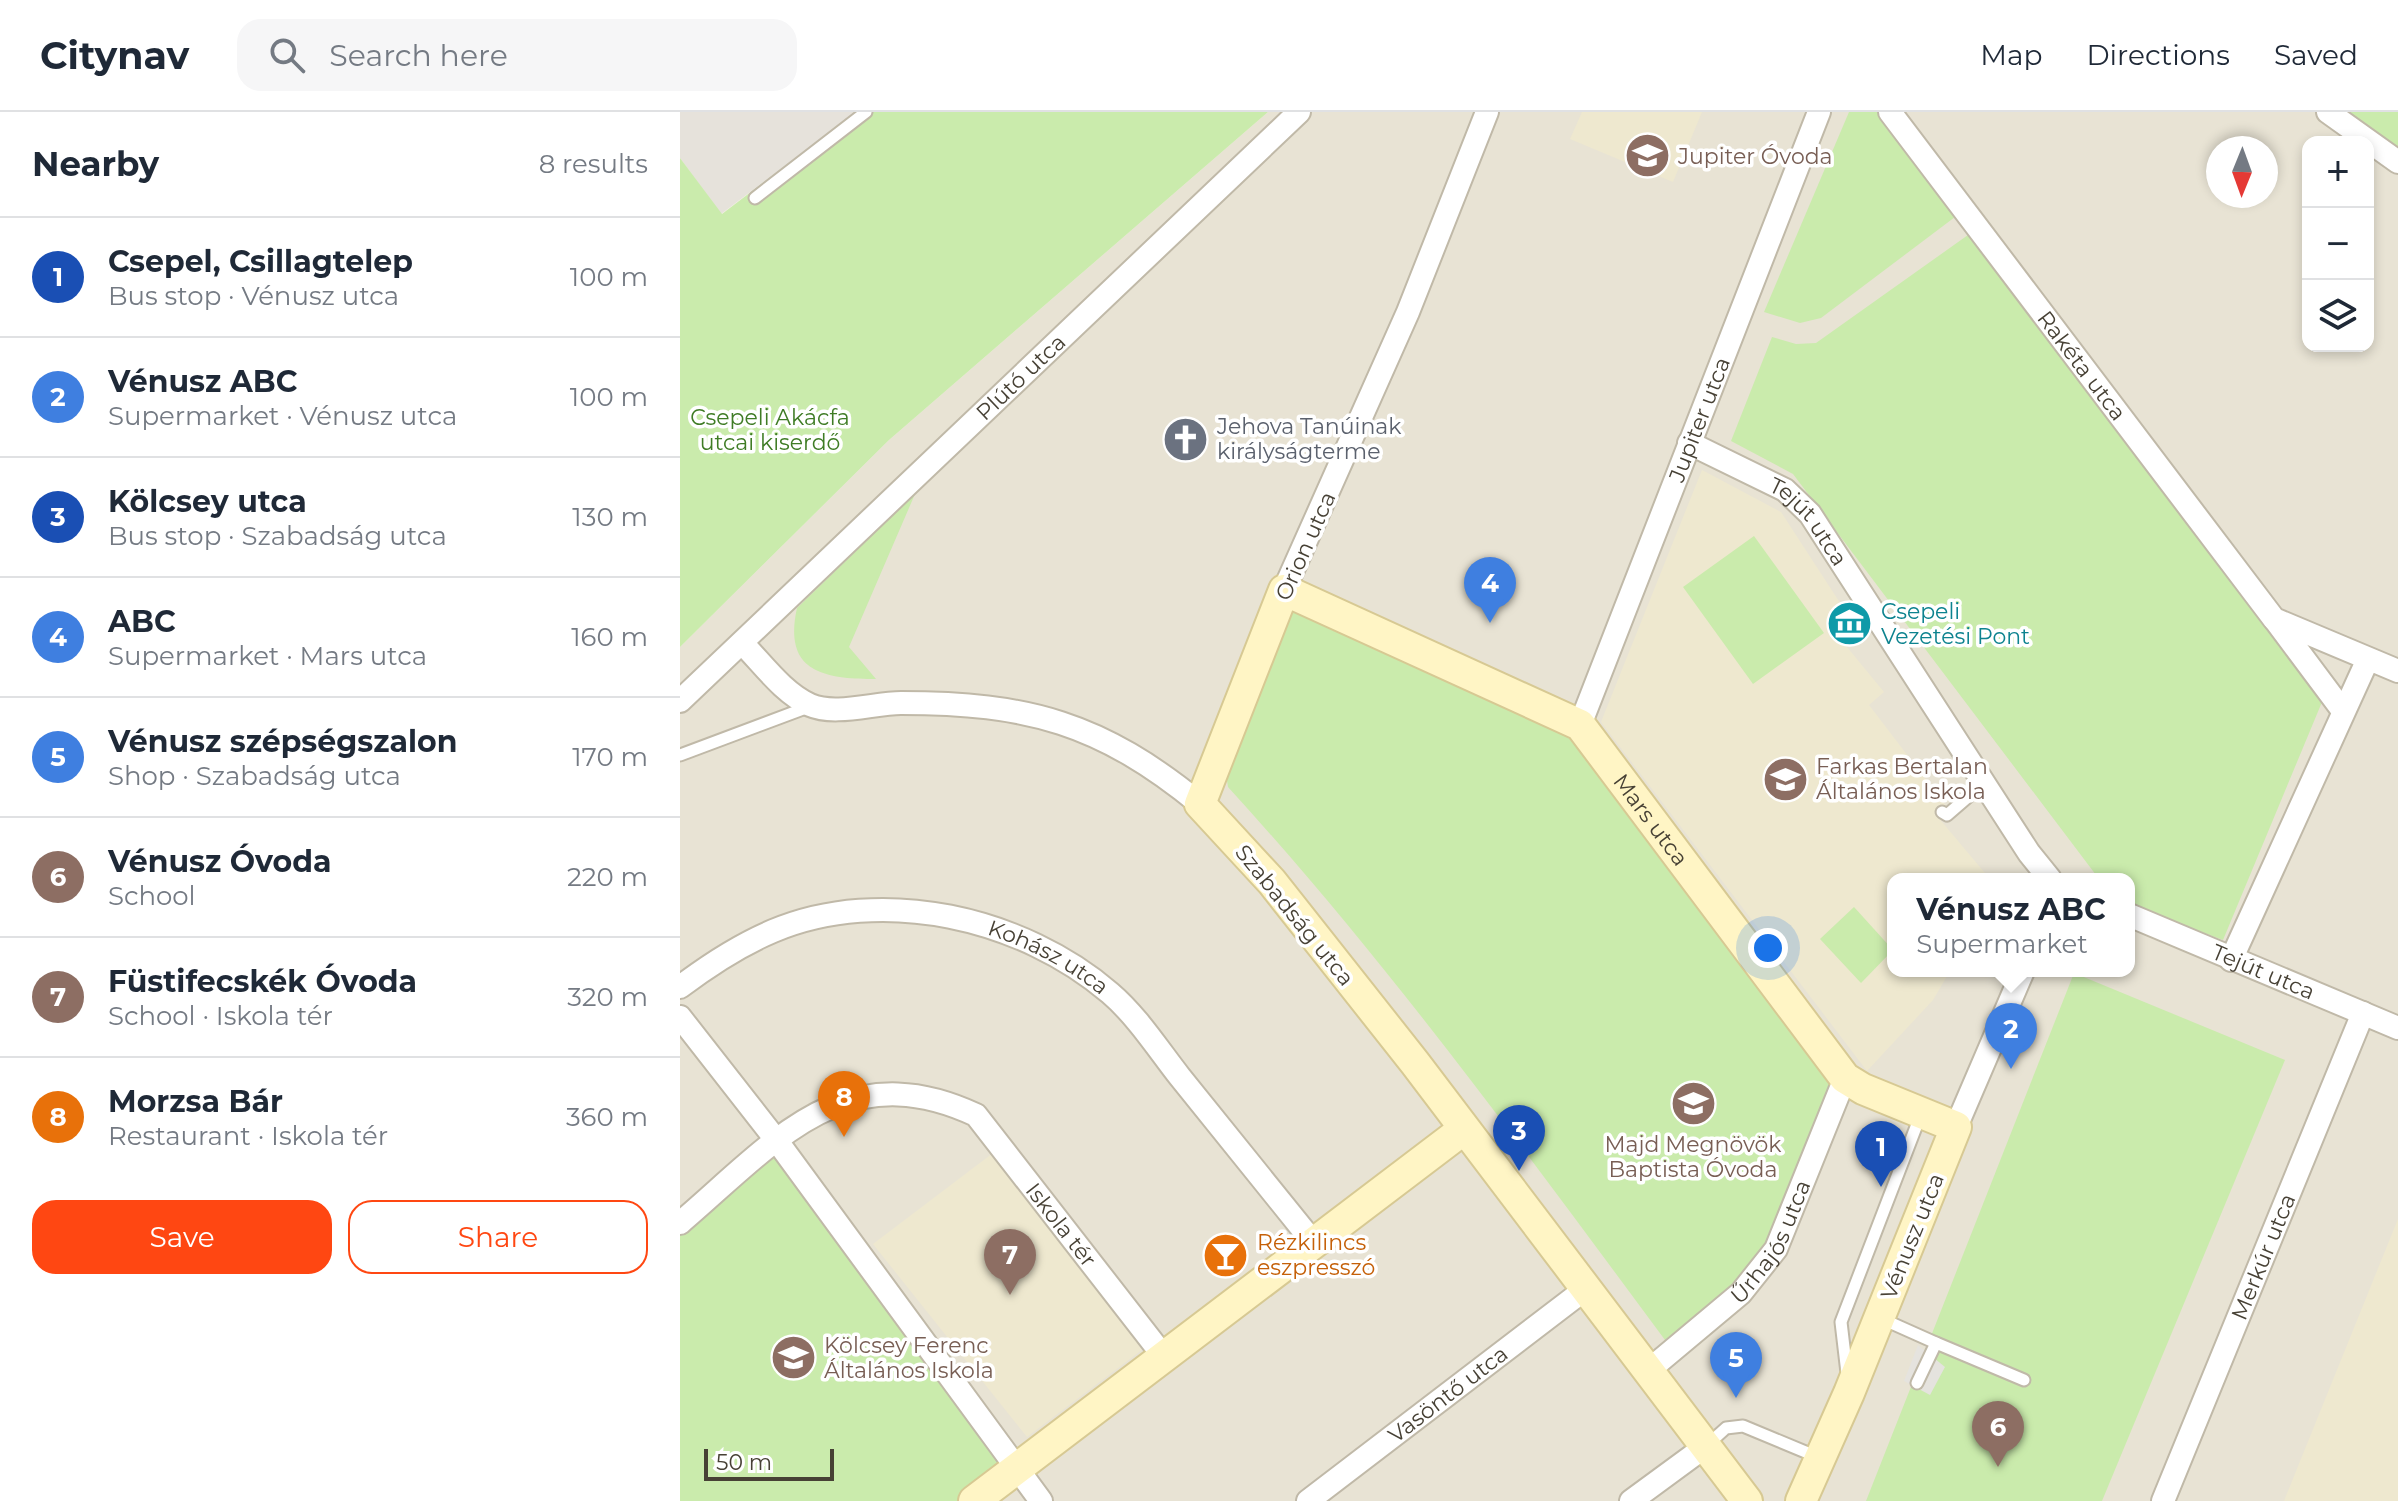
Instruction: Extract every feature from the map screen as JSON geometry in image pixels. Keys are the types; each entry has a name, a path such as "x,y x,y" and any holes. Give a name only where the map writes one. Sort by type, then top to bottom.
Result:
{"street":[{"name":"Plútó utca","path":"742,643 1299,112"},
{"name":"Orion utca","path":"1200,804 1284,590 1408,312 1487,112"},
{"name":"Jupiter utca","path":"1580,725 1819,112"},
{"name":"Rakéta utca","path":"1890,112 2343,711"},
{"path":"2328,112 2398,162"},
{"name":"Tejút utca","path":"1689,443 1785,490 1810,514 2046,873"},
{"name":"Mars utca","path":"1284,590 1580,725 1845,1078 1863,1089 1956,1127"},
{"name":"Rakéta utca","path":"2274,619 2398,671"},
{"path":"680,701 742,643 794,695 812,706"},
{"path":"2231,960 2368,659"},
{"name":"Szabadság utca","path":"812,706 935,704 1013,709 1041,716 1107,740 1167,777 1200,804 1272,882 1588,1287 1747,1501"},
{"name":"Kohász utca","path":"680,987 762,936 819,918 862,912 899,912 973,922 1050,950 1112,995 1313,1242"},
{"name":"Tejút utca","path":"2135,918 2398,1028"},
{"name":"Vénusz utca","path":"1801,1501 1849,1393 1956,1127 2020,977"},
{"name":"Merkúr utca","path":"2163,1501 2363,1013"},
{"path":"680,1017 777,1141 1041,1501"},
{"name":"Űrhajós utca","path":"1649,1370 1741,1293 1776,1249 1845,1078"},
{"name":"Iskola tér","path":"680,1223 808,1118 853,1097 918,1095 946,1101 976,1115 1165,1358"},
{"path":"974,1501 1464,1129"},
{"name":"Vasöntő utca","path":"1308,1501 1588,1287"},
{"path":"1631,1501 1706,1446"}],"lane":[{"path":"755,198 866,112"},
{"path":"680,755 812,706"},
{"path":"1942,812 1947,815 1984,783"},
{"path":"1849,1393 1841,1322 1922,1113"},
{"path":"1880,1318 2024,1380"},
{"path":"1917,1383 1936,1343"},
{"path":"1706,1446 1726,1428 1743,1426 1820,1458"}],"shaded area":[{"path":"680,112 856,112 721,214 680,158"},
{"path":"1268,112 2328,112 2366,136 2302,136 2302,352 2374,352 2374,141 2398,156 2398,1501 680,1501 680,647 889,440"},
{"name":"Jupiter Óvoda","path":"1582,112 1702,112 1673,182 1570,139"},
{"name":"Farkas Bertalan Általános Iskola","path":"1702,470 1781,512 1857,629 1842,641 1884,692 1869,705 1947,807 1937,816 1985,873 1887,873 1887,977 1946,977 1933,1000 1867,1071 1601,722"},
{"path":"993,1153 1147,1346 1027,1437 873,1244"},
{"path":"2398,1219 2398,1501 2284,1501"},
{"path":"1918,1345 1945,1367 1930,1395 1904,1381"}],"green space":[{"name":"Csepeli Akácfa utcai kiserdő","path":"856,112 1268,112 889,440 680,647 680,158 722,214"},
{"path":"1849,112 1877,112 1955,217 1821,318 1800,323 1764,312"},
{"path":"2328,112 2398,112 2398,156 2374,141 2374,136 2366,136"},
{"path":"1968,235 2322,702 2223,940 2135,907 2135,873 2094,873 1793,474 1731,441 1772,337 1796,344 1816,343"},
{"path":"915,494 849,647 876,679 839,677 811,667 796,646 794,629 797,608"},
{"path":"1754,536 1824,633 1753,684 1683,587"},
{"path":"1291,609 1545,717 1582,748 1837,1083 1773,1238 1753,1270 1665,1340 1399,989 1344,920 1228,787 1225,768"},
{"path":"1854,907 1887,943 1887,956 1861,983 1820,939"},
{"path":"2072,977 2084,977 2285,1060 2102,1501 1866,1501"},
{"name":"Kölcsey Ferenc Általános Iskola","path":"777,1141 1008,1458 974,1501 680,1501 680,1223"}],"place":[{"name":"Jupiter Óvoda","path":"1647,156"},
{"name":"Jehova Tanúinak királyságterme","path":"1186,439"},
{"name":"ABC","path":"1490,623"},
{"name":"Csepeli Vezetési Pont","path":"1850,624"},
{"name":"Farkas Bertalan Általános Iskola","path":"1785,779"},
{"name":"Vénusz ABC","path":"2011,1069"},
{"name":"Majd Megnövök Baptista Óvoda","path":"1693,1103"},
{"name":"Morzsa Bár","path":"844,1137"},
{"name":"Kölcsey utca","path":"1519,1171"},
{"name":"Csepel, Csillagtelep","path":"1881,1187"},
{"name":"Rézkilincs eszpresszó","path":"1226,1255"},
{"name":"Füstifecskék Óvoda","path":"1010,1295"},
{"name":"Kölcsey Ferenc Általános Iskola","path":"793,1358"},
{"name":"Vénusz szépségszalon","path":"1736,1398"},
{"name":"Vénusz Óvoda","path":"1998,1467"}]}
